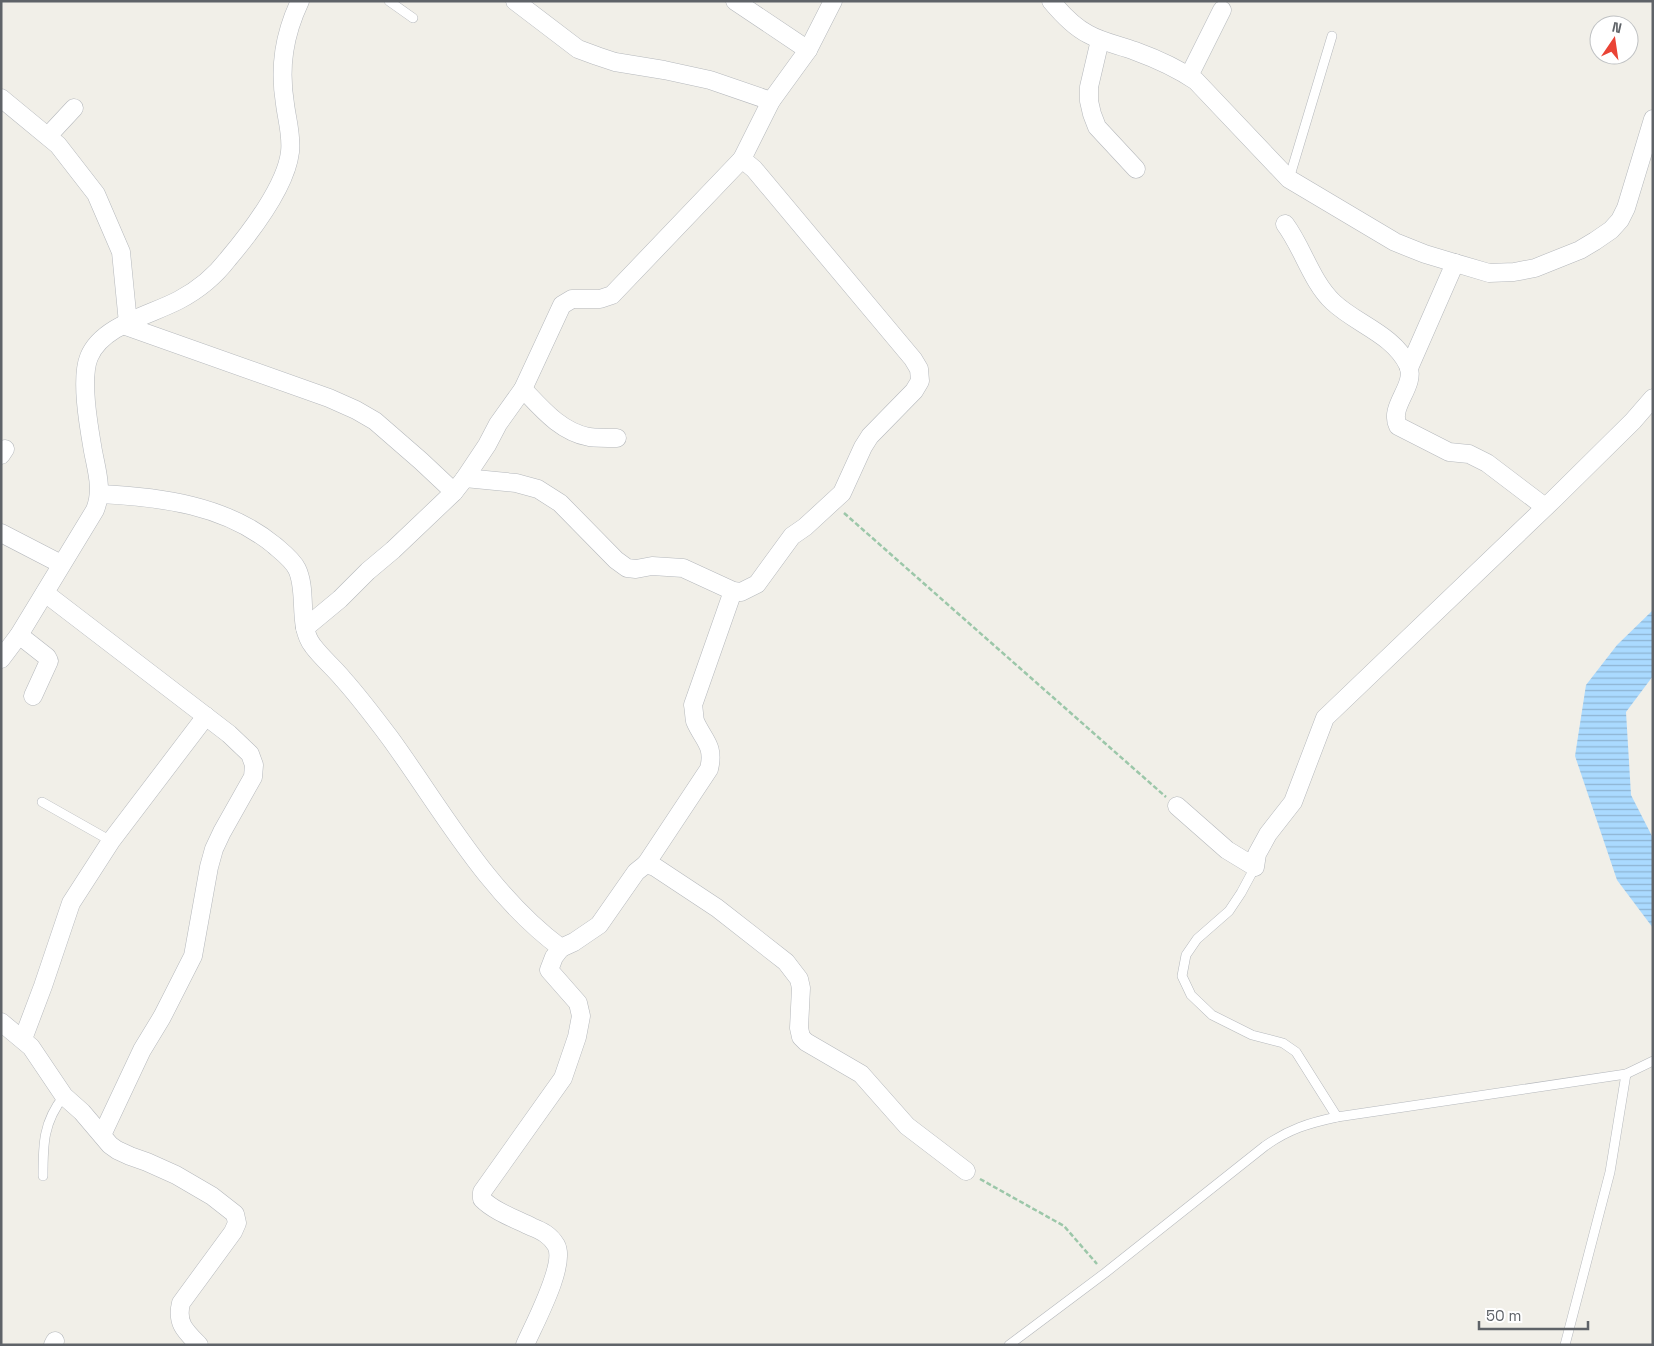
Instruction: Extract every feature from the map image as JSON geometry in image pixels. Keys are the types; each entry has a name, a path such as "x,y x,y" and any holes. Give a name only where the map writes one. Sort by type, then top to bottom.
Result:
{"street":[{"path":"1,659 19,635 95,510 100,494 85,381 86,366 94,347 102,338 125,324 178,300 210,279 228,260 275,194 290,154 290,140 281,78 284,46 292,19 300,1"},
{"path":"515,1 578,49 615,62 710,80 772,101"},
{"path":"736,1 808,50"},
{"path":"305,628 340,599 454,492 523,389 562,305 572,299 600,299 612,295 742,159 772,101 808,50 833,1"},
{"path":"1051,1 1063,15 1086,33 1100,40 1162,61 1196,81 1289,179 1395,242 1425,254 1489,273 1514,272 1535,268 1580,250 1611,230 1620,220 1626,208 1653,119"},
{"path":"1189,76 1222,10"},
{"path":"1100,40 1089,87 1089,101 1092,114 1097,127 1136,169"},
{"path":"1,98 58,145 96,194 121,252 125,324"},
{"path":"48,136 74,108"},
{"path":"465,478 516,483 538,489 560,503 616,560 628,568 636,569 652,566 683,568 733,591 740,592 757,584 792,536 806,527 842,492 870,436 914,391 921,375 913,359 843,273 754,169 742,159"},
{"path":"1285,224 1320,286 1333,302 1394,345 1409,368"},
{"path":"1455,263 1409,368 1408,383 1396,412 1395,420 1398,426 1450,452 1469,454 1487,462 1545,506"},
{"path":"125,324 329,398 356,410 375,421 454,492"},
{"path":"523,389 565,428 591,437 617,438"},
{"path":"1177,806 1227,850 1255,867 1257,854 1268,834 1293,802 1325,718 1633,421 1653,398"},
{"path":"100,494 159,498 227,516 266,539 289,558 296,568 301,584 305,628 311,644 344,679 389,736 465,846 495,885 531,925 561,948"},
{"path":"1,533 61,564"},
{"path":"525,1345 555,1275 559,1258 557,1246 549,1235 494,1208 482,1199 482,1192 563,1078 577,1037 581,1016 578,1003 549,970 554,957 561,948 574,942 598,925 636,872 646,864 709,768 711,759 710,749 705,736 694,719 693,705 733,591"},
{"path":"45,593 229,734 250,754 254,765 253,777 214,849 193,956 162,1017 142,1050 102,1135"},
{"path":"19,635 47,657 49,661 33,696"},
{"path":"23,1039 71,903 110,841 206,716"},
{"path":"646,864 655,867 717,908 786,962 799,979 802,988 799,1028 801,1037 806,1042 861,1074 907,1126 966,1171"},
{"path":"1,1022 32,1047 64,1096 82,1112 117,1150 183,1179 212,1196 235,1214 237,1222 233,1232 181,1303 180,1322 198,1345"}],"lane":[{"path":"388,1 413,18"},
{"path":"1289,179 1332,36"},
{"path":"42,802 110,841"},
{"path":"1255,867 1241,893 1228,910 1197,938 1186,955 1182,976 1191,995 1212,1015 1252,1035 1283,1043 1296,1052 1337,1118"},
{"path":"1009,1345 1105,1273 1282,1134 1308,1123 1626,1074 1653,1060"},
{"path":"1565,1345 1610,1172 1626,1074"},
{"path":"43,1176 45,1134 50,1116 64,1096"}],"path":[{"path":"830,503 851,518 1177,806"},
{"path":"966,1171 1064,1226 1105,1273"}],"water":[{"path":"1653,610 1653,676 1626,712 1631,795 1653,838 1653,928 1617,880 1575,756 1586,685 1617,645"}]}
